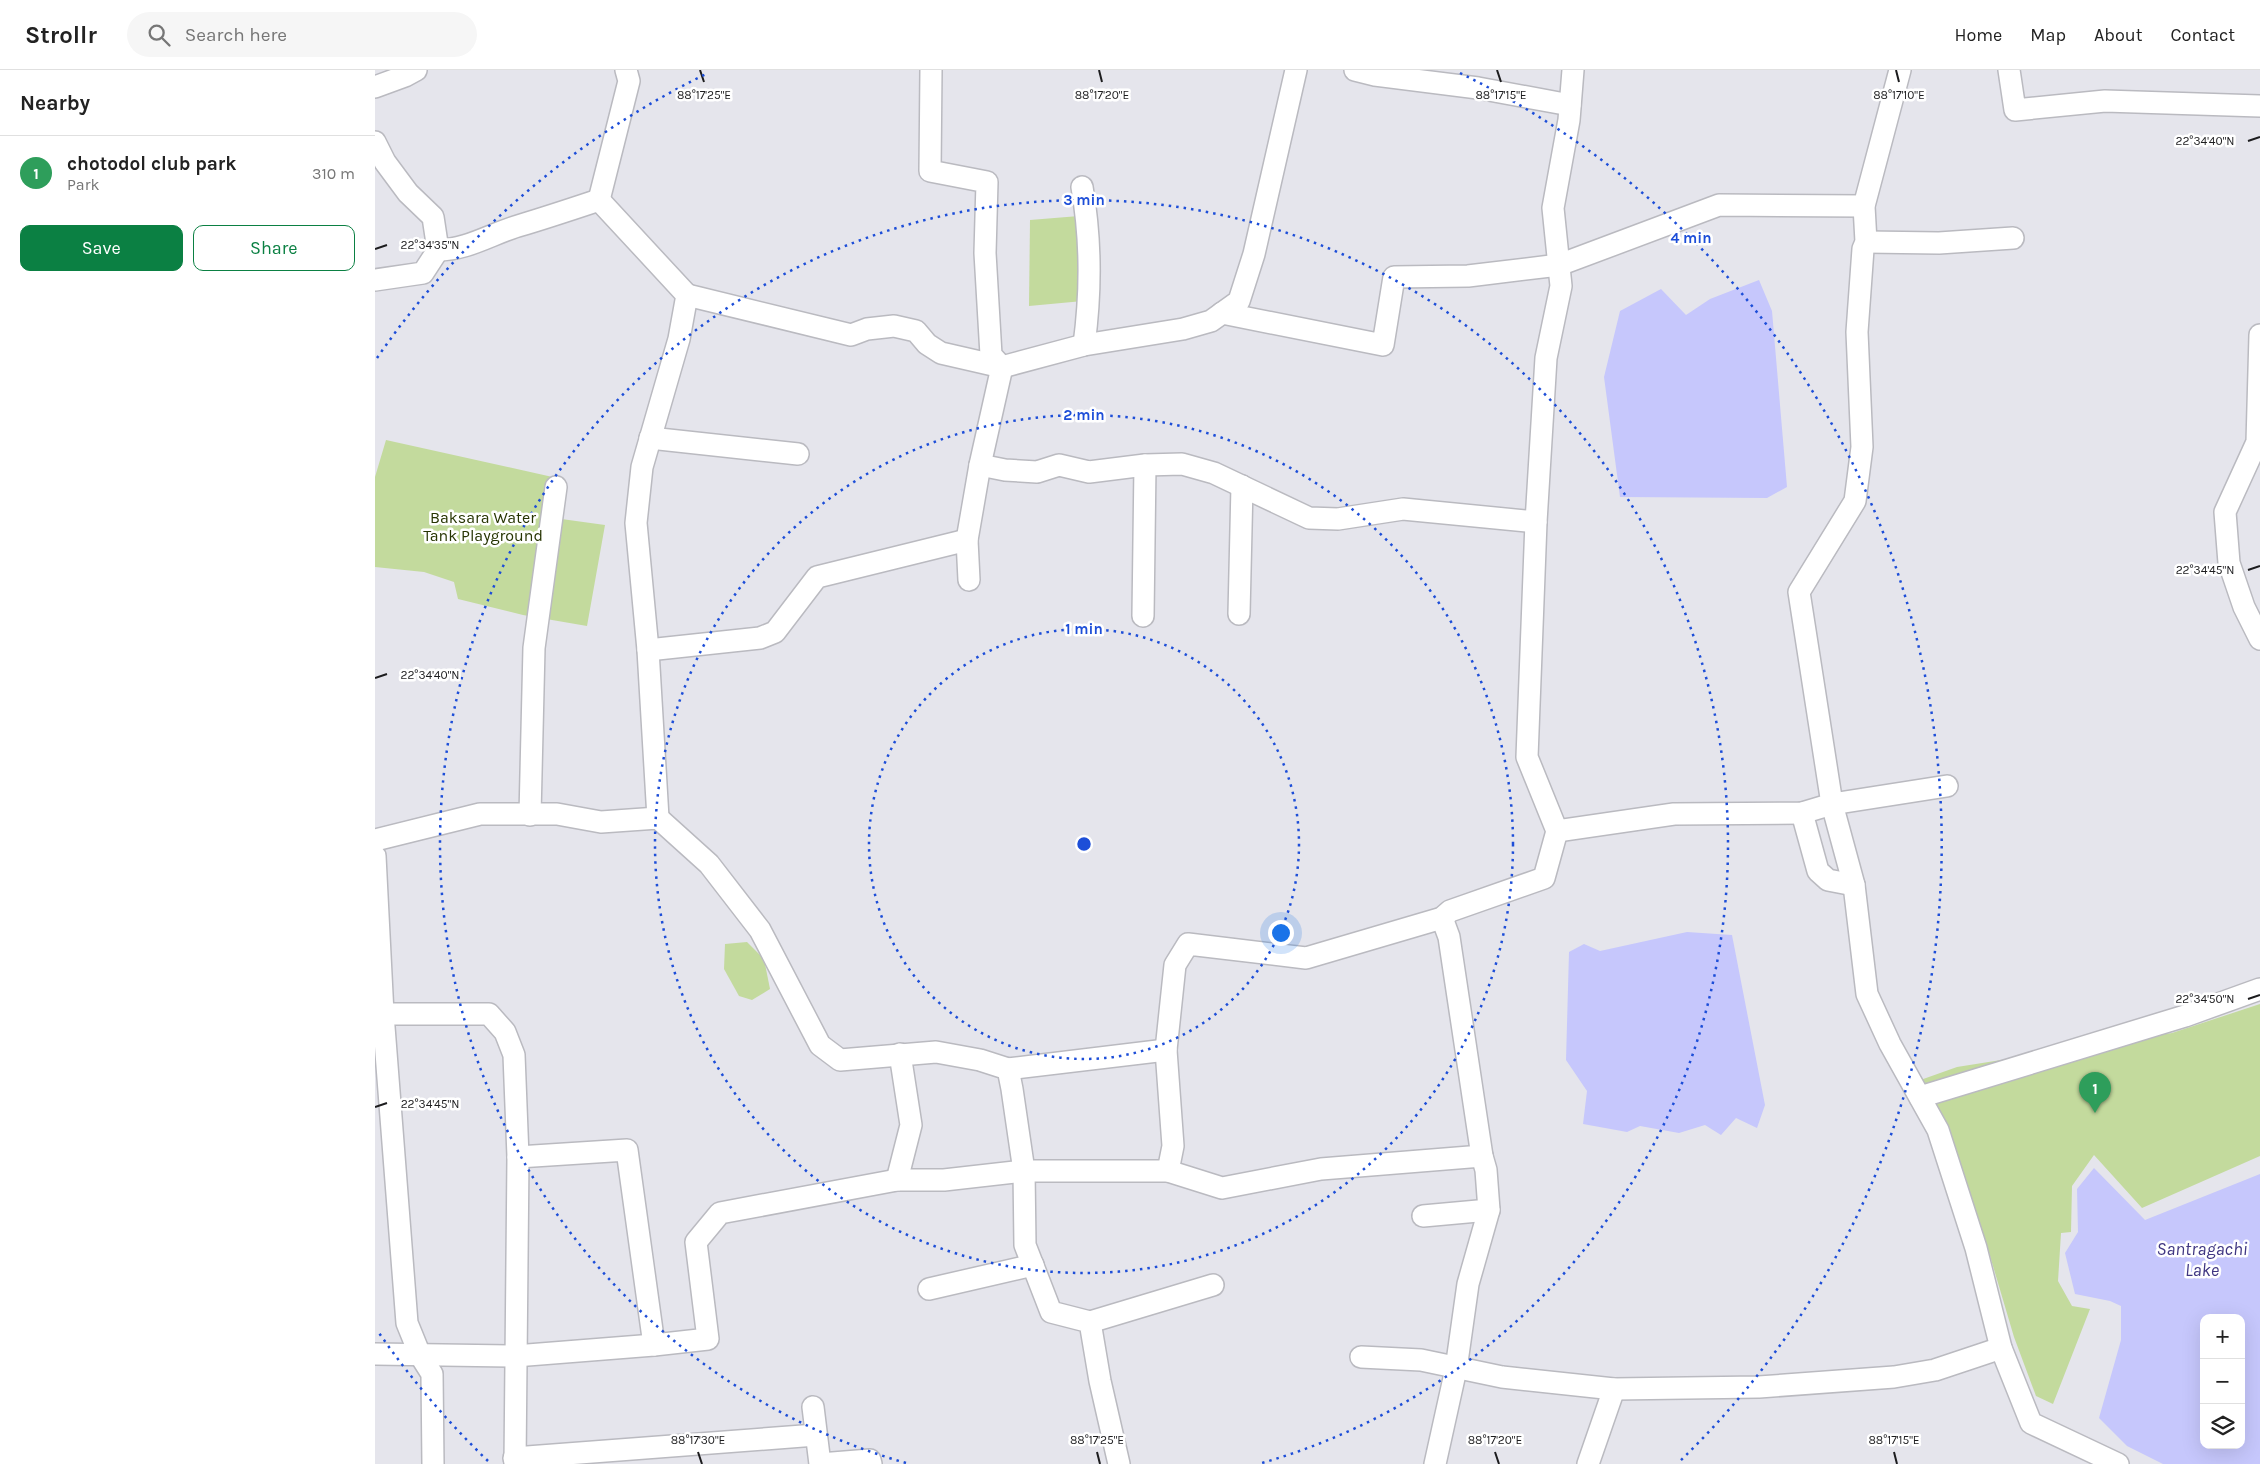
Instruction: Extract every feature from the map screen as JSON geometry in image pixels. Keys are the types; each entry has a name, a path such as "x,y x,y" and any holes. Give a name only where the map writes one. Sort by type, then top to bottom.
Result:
{"street":[{"path":"375,87 416,70"},
{"path":"599,200 629,81 626,70"},
{"path":"931,70 929,171 987,182 985,253 991,355 1002,367"},
{"path":"599,200 687,294 851,335 867,329 894,326 916,331 927,344 941,353 1002,367 1084,345 1183,329 1211,321 1239,301 1254,254 1296,70"},
{"path":"1355,70 1375,75 1478,88 1570,105"},
{"path":"1168,1171 1173,1146 1166,1050 1175,965 1188,944 1306,958 1441,918 1450,911 1544,878 1557,831 1527,757 1536,522 1546,358 1561,286 1553,208 1570,105 1573,70"},
{"path":"1899,70 1864,206 1867,242 1863,249 1857,332 1862,446 1855,500 1799,592 1832,804 1854,885 1867,994 1890,1044 1938,1130 1977,1248 2001,1348 2031,1423 2118,1464"},
{"path":"2009,70 2015,110 2105,101 2260,106"},
{"path":"375,142 385,162 407,193 433,217 438,250 423,273 375,280"},
{"path":"1082,187 1087,215 1090,305 1084,345"},
{"path":"438,250 455,250 518,226 536,222 599,200"},
{"path":"1222,313 1383,345 1394,277 1468,276 1559,266 1719,205 1864,206"},
{"path":"1867,242 1939,242 2013,238"},
{"path":"687,294 679,339 642,468 636,522 649,650 658,818 709,864 760,930 820,1045 840,1060 936,1052 980,1060 1007,1069 1166,1050"},
{"path":"2260,335 2258,441 2225,512 2229,563 2244,607 2260,640"},
{"path":"969,580 967,540 980,465 1002,367"},
{"path":"650,438 798,454"},
{"path":"980,465 1005,470 1037,472 1059,466 1089,472 1145,465 1182,464 1214,473 1309,518 1338,519 1403,509 1536,522"},
{"path":"1143,616 1145,465"},
{"path":"1239,614 1242,486"},
{"path":"530,815 534,648 556,487"},
{"path":"649,650 760,638 775,632 817,577 967,540"},
{"path":"1557,831 1673,814 1802,813 1832,804 1947,786"},
{"path":"1802,813 1818,871 1828,880 1854,885"},
{"path":"375,840 480,814 557,814 601,822 658,818"},
{"path":"375,856 383,1014 407,1323 420,1355 432,1374 433,1464"},
{"path":"1435,1464 1456,1368 1468,1284 1489,1210 1486,1170 1482,1156 1449,937 1441,918"},
{"path":"1920,1096 2185,1016 2260,989"},
{"path":"383,1014 489,1014 505,1032 513,1055 518,1157 515,1461 817,1435"},
{"path":"897,1180 911,1125 900,1054"},
{"path":"1007,1069 1012,1089 1024,1171 1025,1245 1051,1312 1090,1322 1213,1285"},
{"path":"518,1157 627,1150 654,1345"},
{"path":"375,1354 515,1356 708,1339 696,1242 720,1213 897,1180 944,1180 1024,1171 1168,1171 1222,1188 1321,1169 1482,1156"},
{"path":"1423,1216 1489,1210"},
{"path":"929,1289 1033,1264"},
{"path":"1090,1322 1100,1381 1119,1464"},
{"path":"1361,1357 1421,1360 1502,1378 1613,1389 1759,1387 1894,1377 1935,1370 2001,1348"},
{"path":"1588,1464 1613,1389"},
{"path":"813,1406 820,1464 870,1460 871,1464"}],"green space":[{"path":"1079,216 1083,301 1029,306 1030,220"},
{"name":"Baksara Water Tank Playground","path":"386,440 557,478 547,517 605,525 587,626 523,615 458,599 454,582 424,572 375,567 375,477"},
{"path":"747,942 764,959 770,989 752,1000 739,996 724,969 725,944"},
{"path":"2260,1004 2260,1156 2142,1208 2094,1155 2072,1186 2071,1232 2061,1233 2058,1281 2072,1306 2090,1309 2053,1404 2036,1396 2014,1337 1985,1239 1941,1130 1912,1083 1957,1067 2172,1033"}],"water":[{"path":"1759,280 1772,311 1787,487 1767,498 1620,497 1604,377 1620,311 1661,289 1686,315 1710,299"},
{"path":"1687,932 1732,935 1765,1105 1757,1128 1736,1118 1721,1135 1705,1125 1679,1133 1640,1126 1627,1132 1583,1124 1587,1091 1566,1060 1569,952 1584,944 1600,951"},
{"name":"Santragachi Lake","path":"2094,1168 2145,1220 2260,1174 2260,1464 2163,1464 2127,1446 2099,1418 2121,1340 2121,1306 2110,1301 2075,1294 2065,1253 2078,1232 2077,1189"}],"place":[{"name":"chotodol club park","path":"2095,1113"}]}
